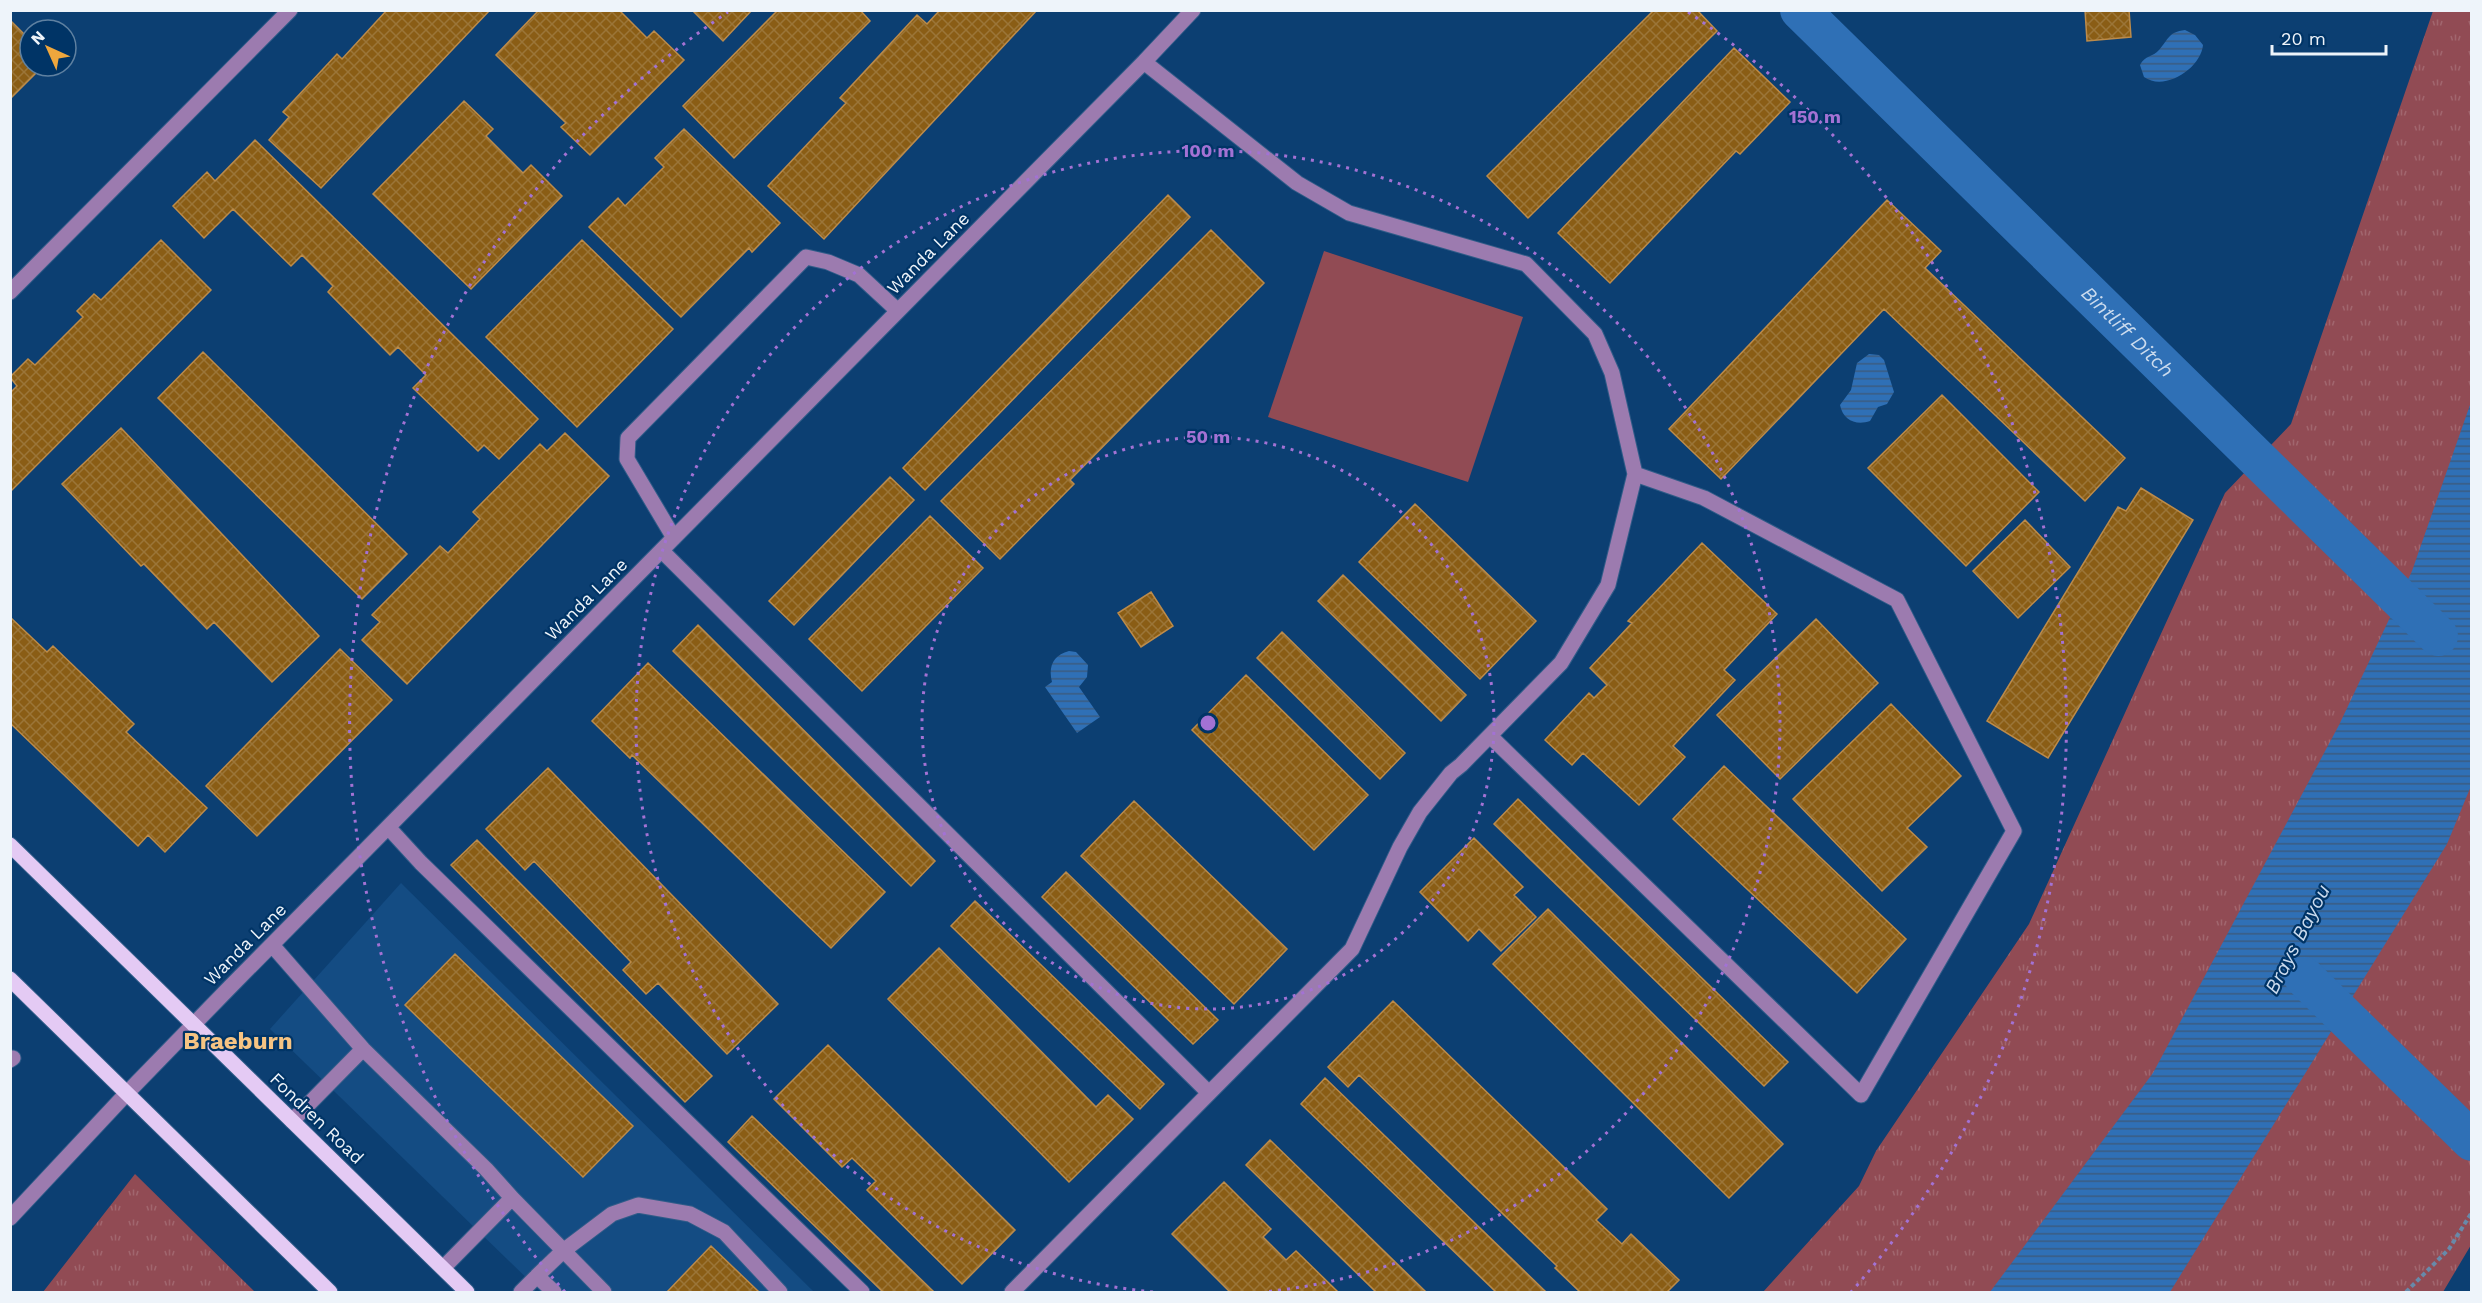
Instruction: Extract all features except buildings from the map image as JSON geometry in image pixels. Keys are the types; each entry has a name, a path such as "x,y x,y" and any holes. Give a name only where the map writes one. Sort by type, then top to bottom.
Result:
{"main road":[{"name":"Fondren Road","path":"10,846 467,1293"},
{"path":"10,979 330,1293"}],"street":[{"path":"10,292 290,10"},
{"name":"Wanda Lane","path":"10,1218 193,1024 662,551 1193,10"},
{"path":"1012,1293 1352,949 1400,847 1420,812 1451,773 1561,663 1608,585 1635,474 1612,373 1595,334 1526,264 1349,213 1297,183 1144,62"},
{"path":"674,538 627,459 628,438 806,257 828,262 859,275 898,311"},
{"path":"1490,736 1862,1095 2014,831 1897,600 1704,498 1635,474"},
{"path":"662,551 1209,1093"},
{"path":"388,827 429,872 862,1293"},
{"path":"272,945 363,1049 486,1169 603,1293"},
{"path":"292,1121 363,1049"},
{"path":"442,1268 512,1198"},
{"path":"521,1293 563,1251 612,1214 638,1205 690,1214 724,1232 780,1293"},
{"path":"537,1276 554,1293"}],"path":[{"path":"2406,1293 2449,1249 2472,1212"}],"shaded area":[{"path":"401,883 814,1292 541,1292 270,1029"}],"green space":[{"path":"2433,11 2471,11 2471,1245 2443,1292 1763,1292 1859,1186 1876,1151 2029,924 2225,493 2291,424"},
{"path":"1324,251 1523,317 1468,482 1268,417"},
{"path":"135,1174 255,1292 43,1292"}],"water":[{"path":"2185,30 2195,35 2203,45 2196,62 2171,80 2152,81 2144,77 2140,65 2142,62 2157,52 2172,34"},
{"path":"1869,354 1879,355 1884,360 1894,392 1887,404 1878,407 1870,421 1860,423 1847,418 1840,405 1851,390 1857,363"},
{"name":"Brays Bayou","path":"2471,402 2471,786 2447,844 2170,1292 1990,1292 2153,1073 2339,725 2412,571"},
{"path":"1069,651 1076,652 1088,665 1087,677 1079,687 1100,717 1077,733 1045,687 1052,682 1053,662 1059,655"}],"waterway":[{"name":"Bintliff Ditch","path":"1800,10 2438,636"},
{"path":"2304,977 2472,1141"}],"district":[{"name":"Braeburn","path":"238,1041"}]}
